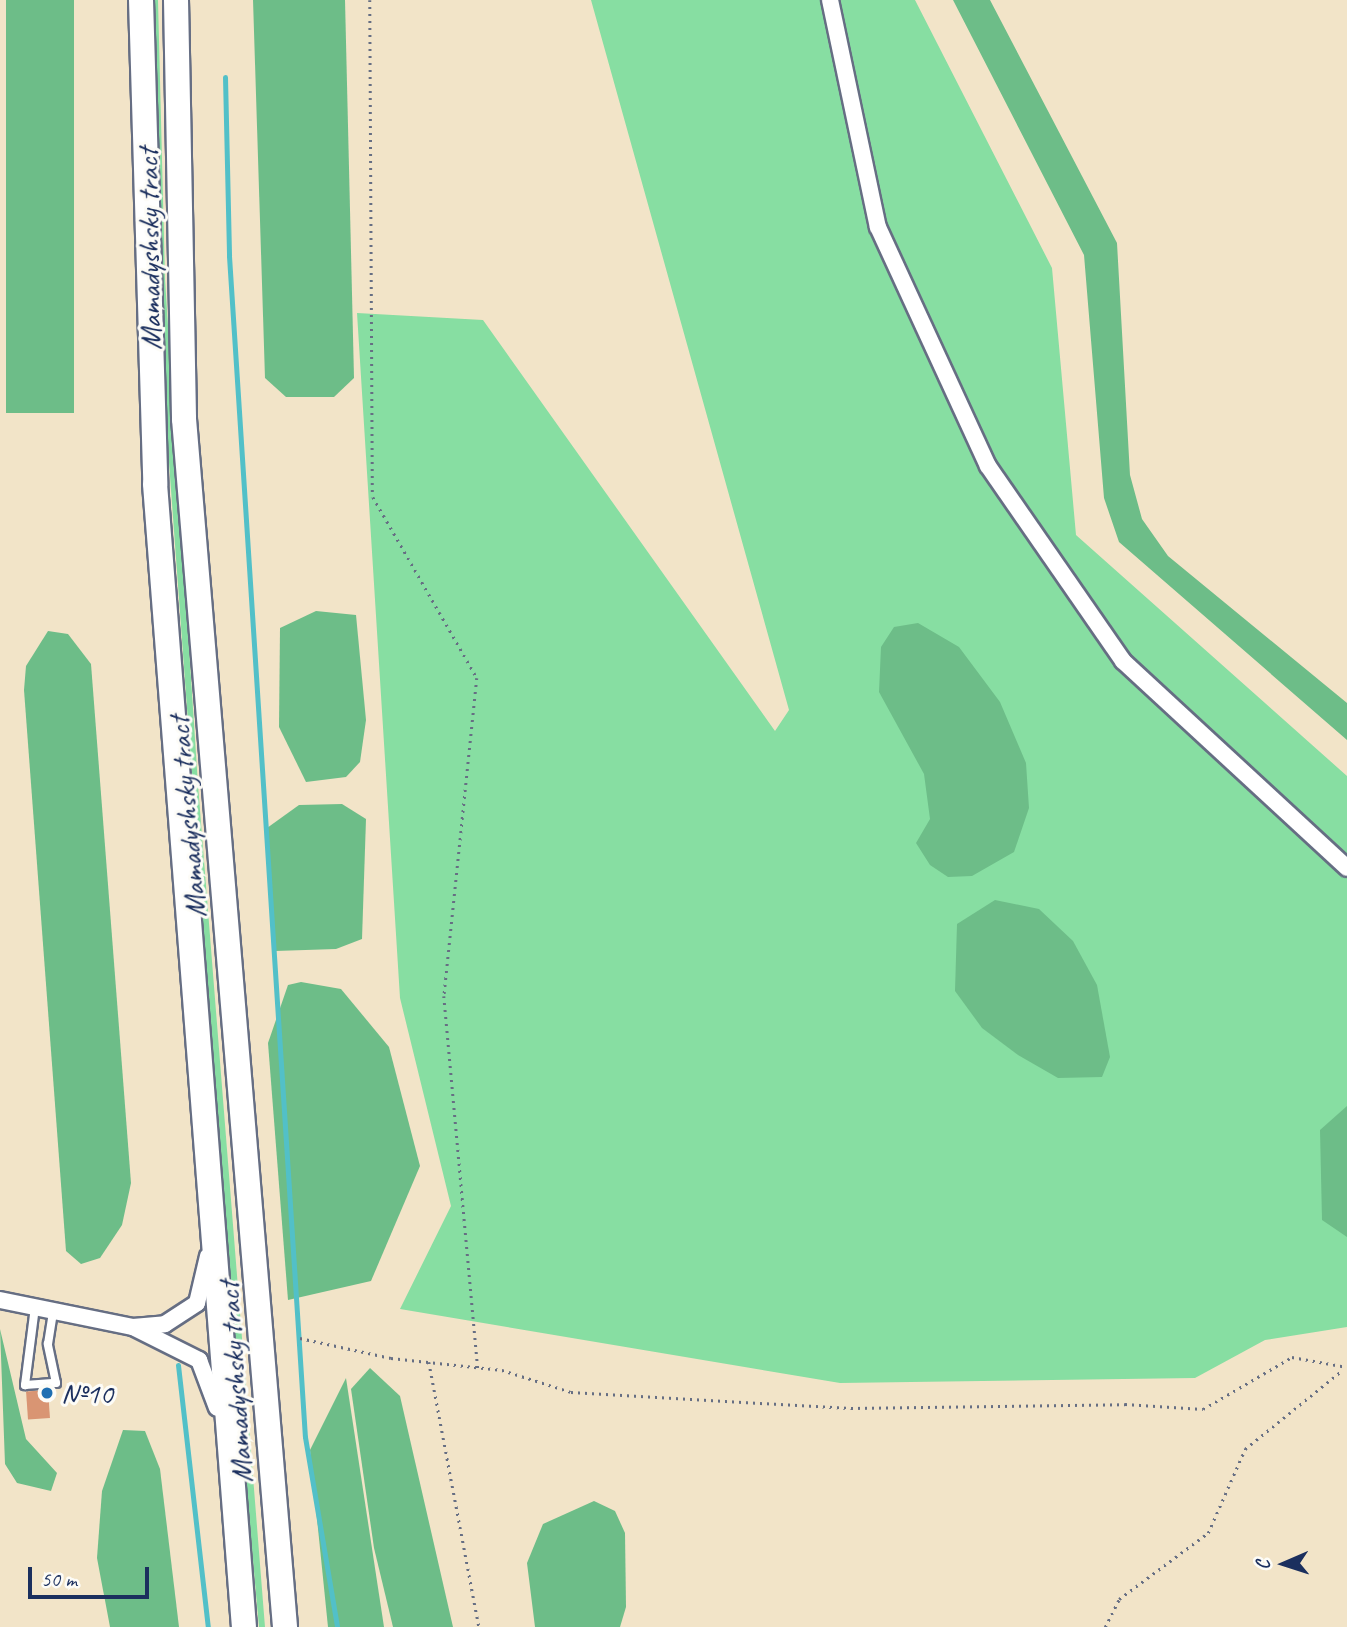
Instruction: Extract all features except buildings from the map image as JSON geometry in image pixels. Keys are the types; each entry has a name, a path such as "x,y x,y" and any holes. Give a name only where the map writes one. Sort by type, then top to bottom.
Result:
{"main road":[{"name":"Mamadyshsky tract","path":"141,0 155,484 244,1627"},
{"name":"Mamadyshsky tract","path":"176,0 184,419 285,1627"}],"street":[{"path":"830,0 878,227 988,466 1123,661 1347,868"},
{"path":"133,1327 174,1322 193,1309 213,1230"},
{"path":"0,1300 133,1327 190,1352 205,1367 231,1452"}],"lane":[{"path":"35,1307 25,1385 56,1383 48,1344 53,1311"}],"path":[{"path":"370,0 373,497 477,678 444,996 478,1368"},
{"path":"300,1338 429,1362 478,1368 571,1392 721,1401 1203,1409 1292,1357 1341,1371"},
{"path":"429,1362 479,1627"},
{"path":"1105,1627 1119,1599 1209,1533 1245,1449 1347,1367"}],"green space":[{"path":"6,0 74,0 74,413 6,413"},
{"path":"151,0 158,0 165,279 198,785 265,1627 259,1627 234,1349 165,408"},
{"path":"253,0 345,0 354,378 334,397 286,397 265,378"},
{"path":"591,0 915,0 1052,268 1076,535 1347,776 1347,1327 1265,1340 1195,1378 840,1383 400,1309 451,1206 400,998 357,313 483,320 775,731 789,710"},
{"path":"953,0 990,0 1117,243 1130,475 1142,519 1168,556 1347,703 1347,740 1119,542 1104,498 1084,255"},
{"path":"316,611 356,615 366,720 360,762 346,777 306,782 279,727 280,628"},
{"path":"918,623 959,647 1000,702 1026,763 1029,808 1014,852 972,876 948,877 930,865 916,843 930,819 924,774 879,692 881,647 894,627"},
{"path":"48,631 68,634 91,664 131,1183 122,1225 100,1258 81,1264 66,1251 24,690 26,666"},
{"path":"342,804 366,819 362,939 336,949 275,951 267,828 299,805"},
{"path":"995,900 1039,909 1073,941 1097,985 1110,1057 1102,1077 1058,1078 1018,1055 982,1028 955,991 957,924"},
{"path":"301,982 341,989 389,1047 420,1166 371,1281 288,1300 268,1043 288,985"},
{"path":"1347,1106 1347,1237 1322,1220 1320,1130"},
{"path":"0,1329 26,1439 57,1473 51,1491 17,1483 5,1464"},
{"path":"370,1368 400,1396 453,1627 393,1627 374,1548 351,1389"},
{"path":"346,1378 384,1627 328,1627 310,1450"},
{"path":"123,1430 145,1431 160,1469 179,1627 110,1627 97,1558 102,1491"},
{"path":"594,1501 615,1511 625,1533 626,1607 620,1627 535,1627 527,1563 543,1524"}],"waterway":[{"path":"225,77 229,256 305,1437 337,1627"},
{"path":"178,1365 208,1627"}],"place":[{"name":"№10","path":"47,1393"}]}
